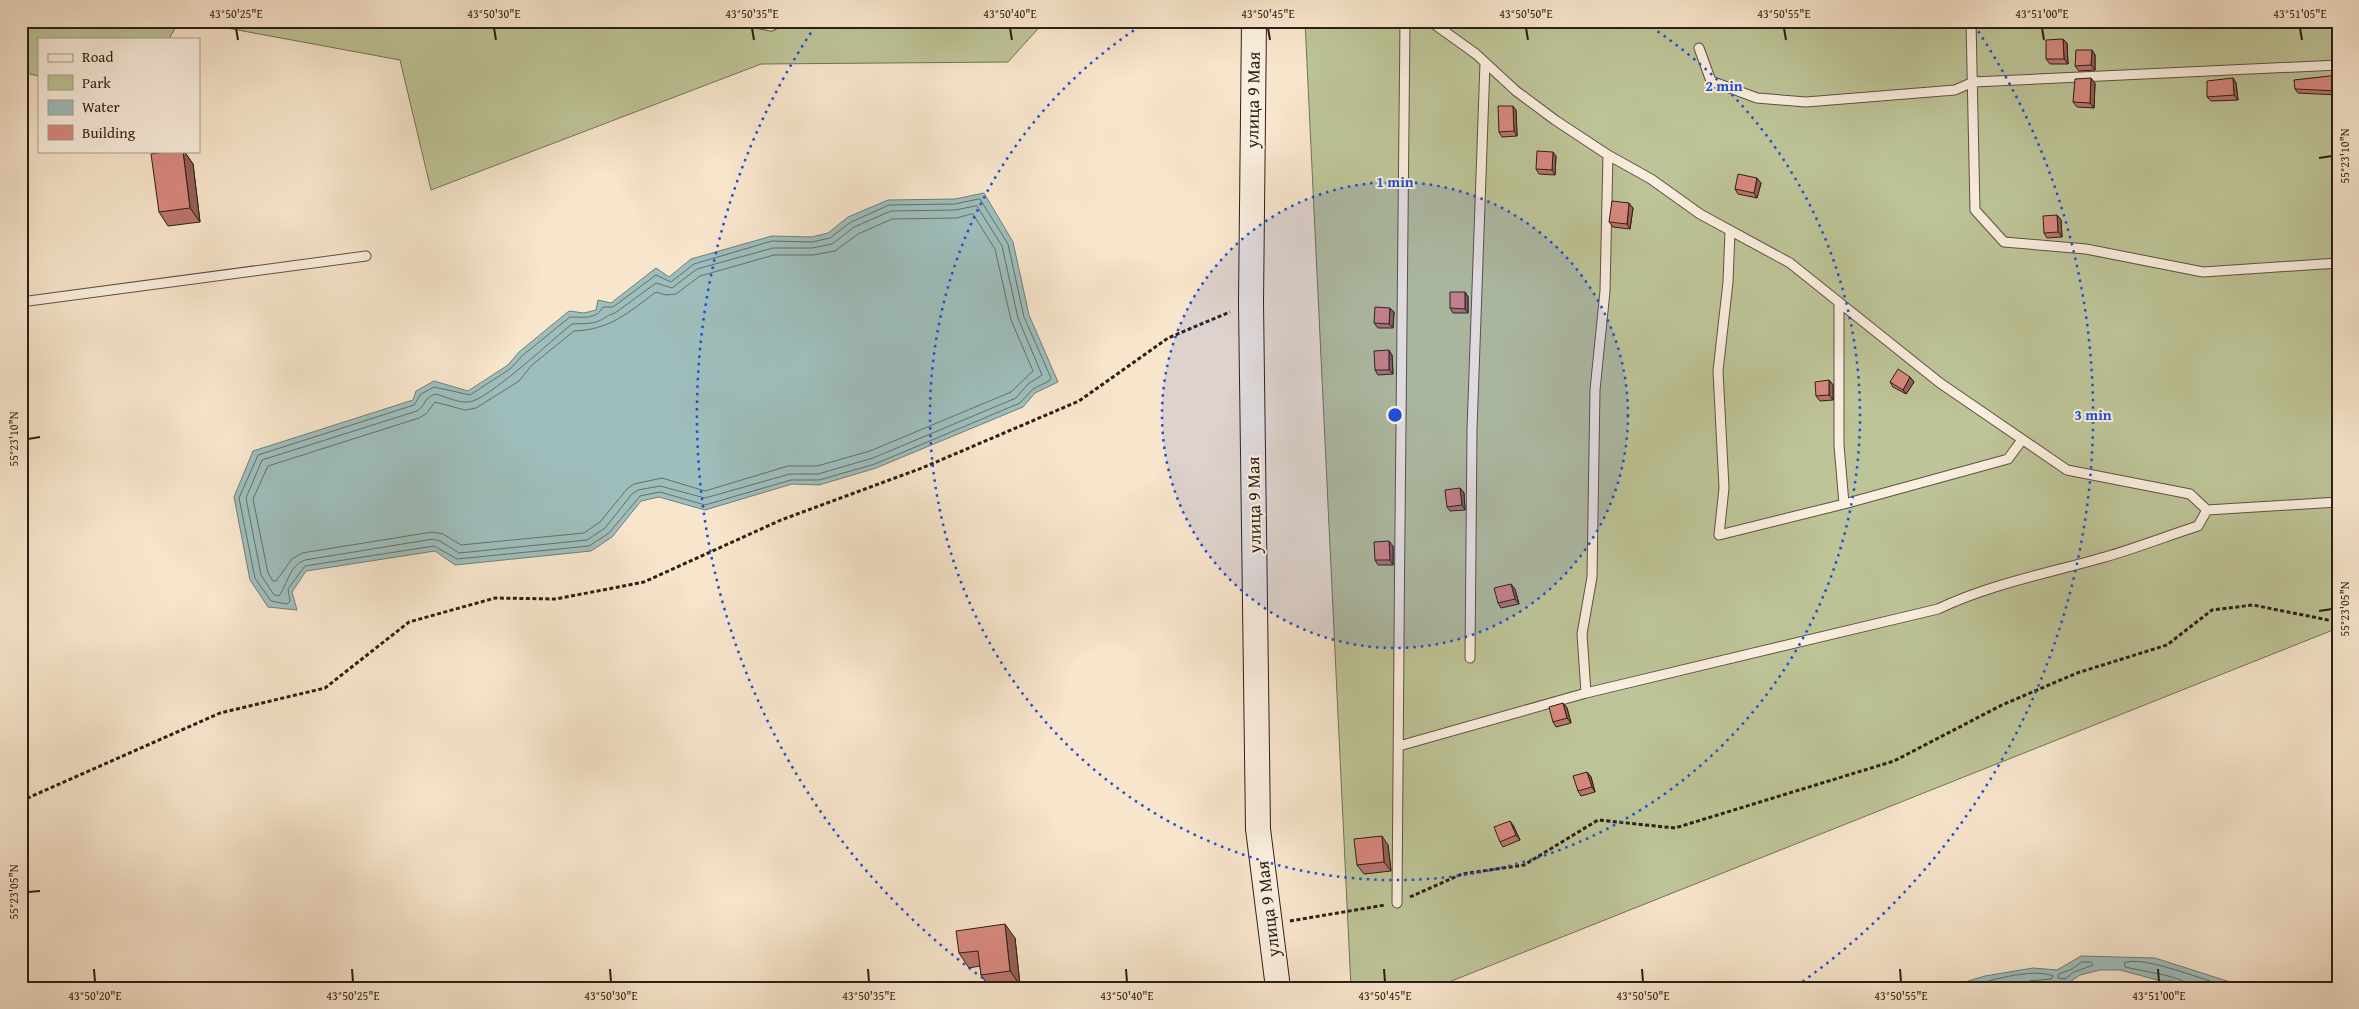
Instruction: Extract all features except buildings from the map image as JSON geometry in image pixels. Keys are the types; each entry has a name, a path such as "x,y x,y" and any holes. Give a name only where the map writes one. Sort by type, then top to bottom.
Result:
{"main road":[{"name":"улица 9 Мая","path":"1254,21 1251,303 1258,829 1278,988"}],"lane":[{"path":"747,21 771,26 781,21"},
{"path":"1397,903 1402,230 1406,21"},
{"path":"1430,21 1485,63 1516,91 1608,155 1651,179 1700,214 1790,263 1940,383 2067,470 2190,494 2207,510 2338,502"},
{"path":"1971,21 1975,210 2004,242 2086,249 2203,272 2338,263"},
{"path":"1699,48 1711,81 1757,98 1806,102 1955,90 1973,82 2338,65"},
{"path":"1470,658 1472,430 1485,63"},
{"path":"1586,693 1582,634 1592,578 1595,390 1605,291 1608,155"},
{"path":"1730,231 1728,282 1718,371 1724,488 1720,535 1844,504 2008,459 2022,440"},
{"path":"21,302 366,256"},
{"path":"1839,302 1839,445 1844,504"},
{"path":"1399,746 1586,693 1938,609 1956,600 2046,572 2105,557 2198,526 2207,510"}],"path":[{"path":"21,801 220,713 325,688 409,622 495,598 556,599 644,582 781,520 922,468 1079,401 1168,338 1251,303"},
{"path":"1270,924 1397,903 1462,874 1524,865 1598,820 1675,828 1894,761 2002,705 2077,673 2167,645 2212,610 2254,605 2338,622"}],"green space":[{"path":"21,21 179,21 170,38 38,38 38,76 21,72"},
{"path":"189,21 1045,21 1008,62 761,64 431,190 400,60"},
{"path":"1305,21 2338,21 2338,628 1434,988 1351,988"}],"water":[{"path":"984,193 1013,242 1029,315 1058,382 1035,393 1023,407 876,468 819,485 792,484 705,510 659,497 641,501 612,537 591,551 455,565 435,551 306,571 292,592 297,610 268,607 250,580 234,497 253,451 413,400 416,391 434,381 468,391 508,365 519,352 569,311 584,313 596,310 598,300 611,303 656,268 669,277 691,259 772,236 812,237 828,233 848,217 888,200 955,199"},
{"path":"2081,956 2155,958 2249,988 2186,988 2172,981 2161,981 2120,970 2100,970 2080,975 2067,984 2011,988 1945,988 1985,976 2033,968 2057,970"}]}
